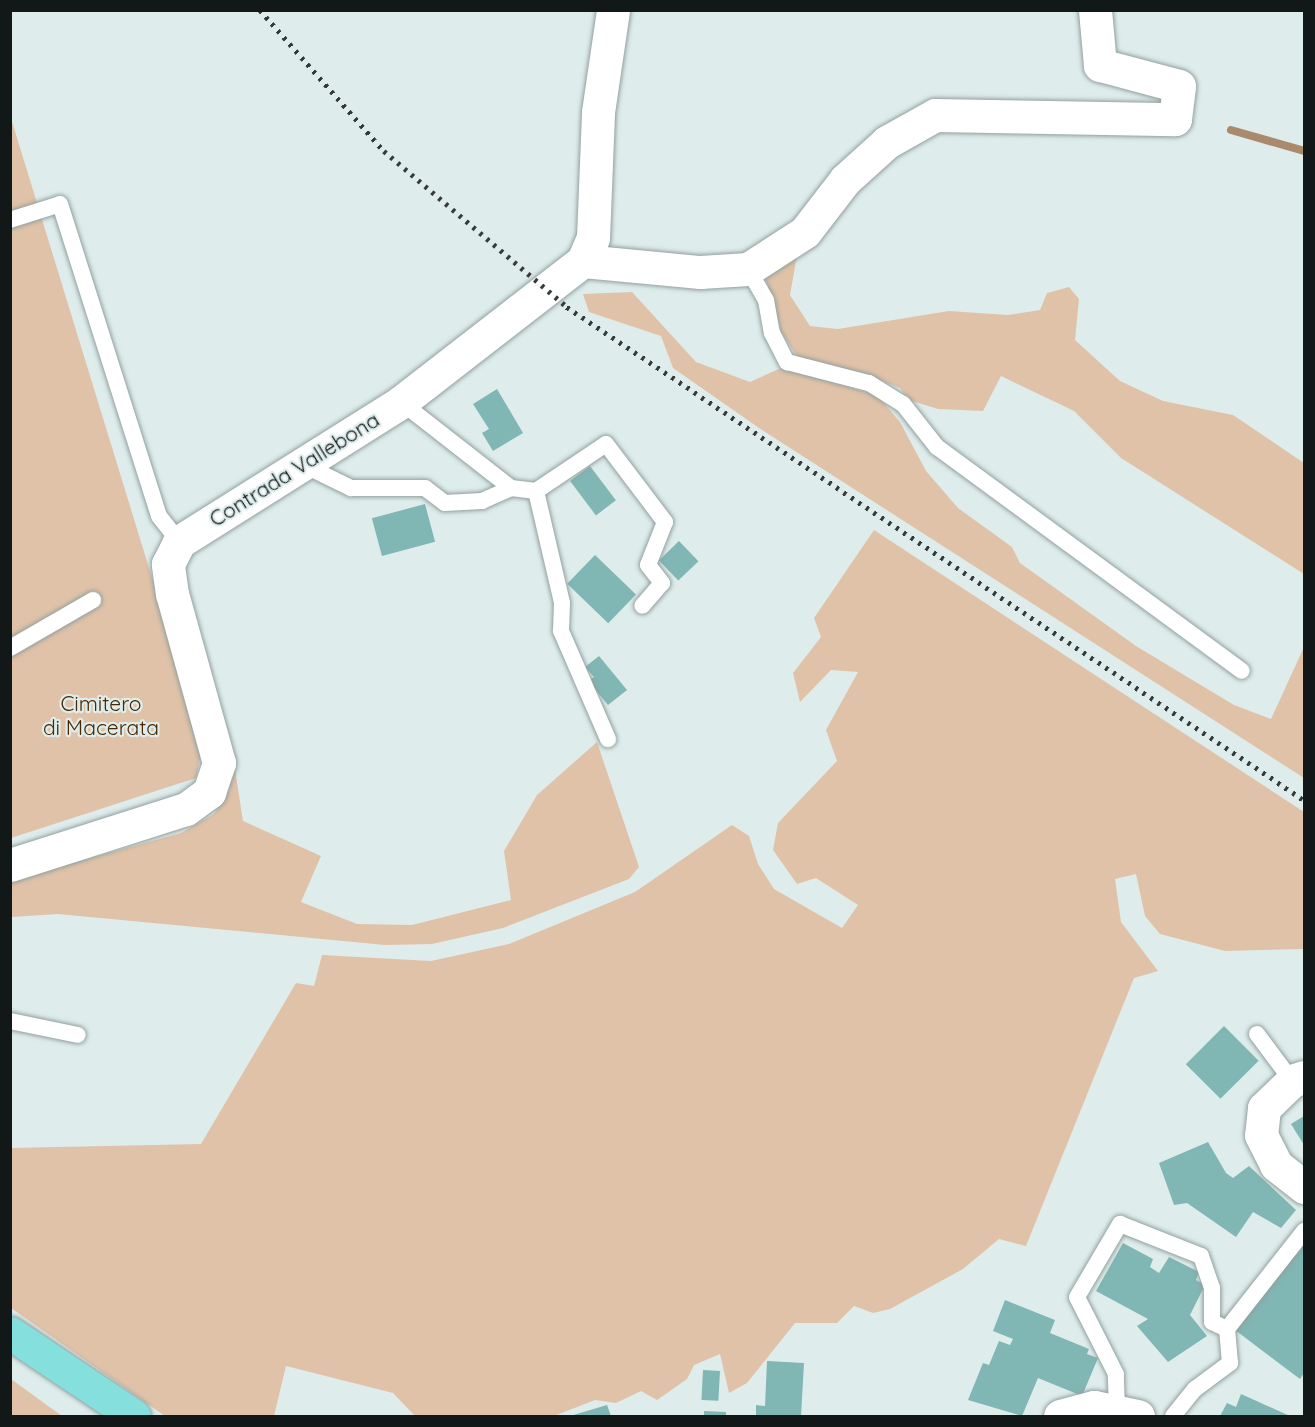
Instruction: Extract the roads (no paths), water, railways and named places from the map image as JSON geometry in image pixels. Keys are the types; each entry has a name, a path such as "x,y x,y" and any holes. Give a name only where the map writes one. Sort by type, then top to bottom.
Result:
{"main road":[{"path":"10,1333 134,1416"},
{"path":"10,1354 103,1416"}],"street":[{"path":"613,10 598,112 593,237 582,261 700,272 748,269 805,232 845,180 887,142 935,115 1175,118 1179,86 1100,64 1095,10"},
{"name":"Contrada Vallebona","path":"179,542 401,402 582,261"},
{"path":"10,865 186,809 209,792 219,763 172,594 168,564 179,542"},
{"path":"1298,1079 1264,1108 1261,1135 1276,1165 1305,1187"},
{"path":"1060,1416 1094,1407 1128,1413"}],"lane":[{"path":"10,220 60,204 159,516 179,542"},
{"path":"748,269 766,300 772,333 787,362 869,383 903,404 937,447 1242,671"},
{"path":"401,402 511,488"},
{"path":"302,464 351,488 425,488 445,502 482,501 511,488 536,491 606,444 665,522 648,565 662,583 642,606"},
{"path":"536,491 562,603 561,631 608,739"},
{"path":"10,648 93,600"},
{"path":"10,1021 78,1035"},
{"path":"1257,1034 1298,1079"},
{"path":"1128,1413 1116,1374 1077,1297 1120,1224 1201,1256 1212,1288 1212,1322 1227,1329"},
{"path":"1173,1416 1195,1389 1230,1363 1227,1329 1305,1231"}],"waterway":[{"path":"1231,130 1304,151"}],"railway":[{"path":"260,10 384,151 567,307 1304,800"}],"park label":[{"name":"Cimitero di Macerata","path":"101,715"}]}
